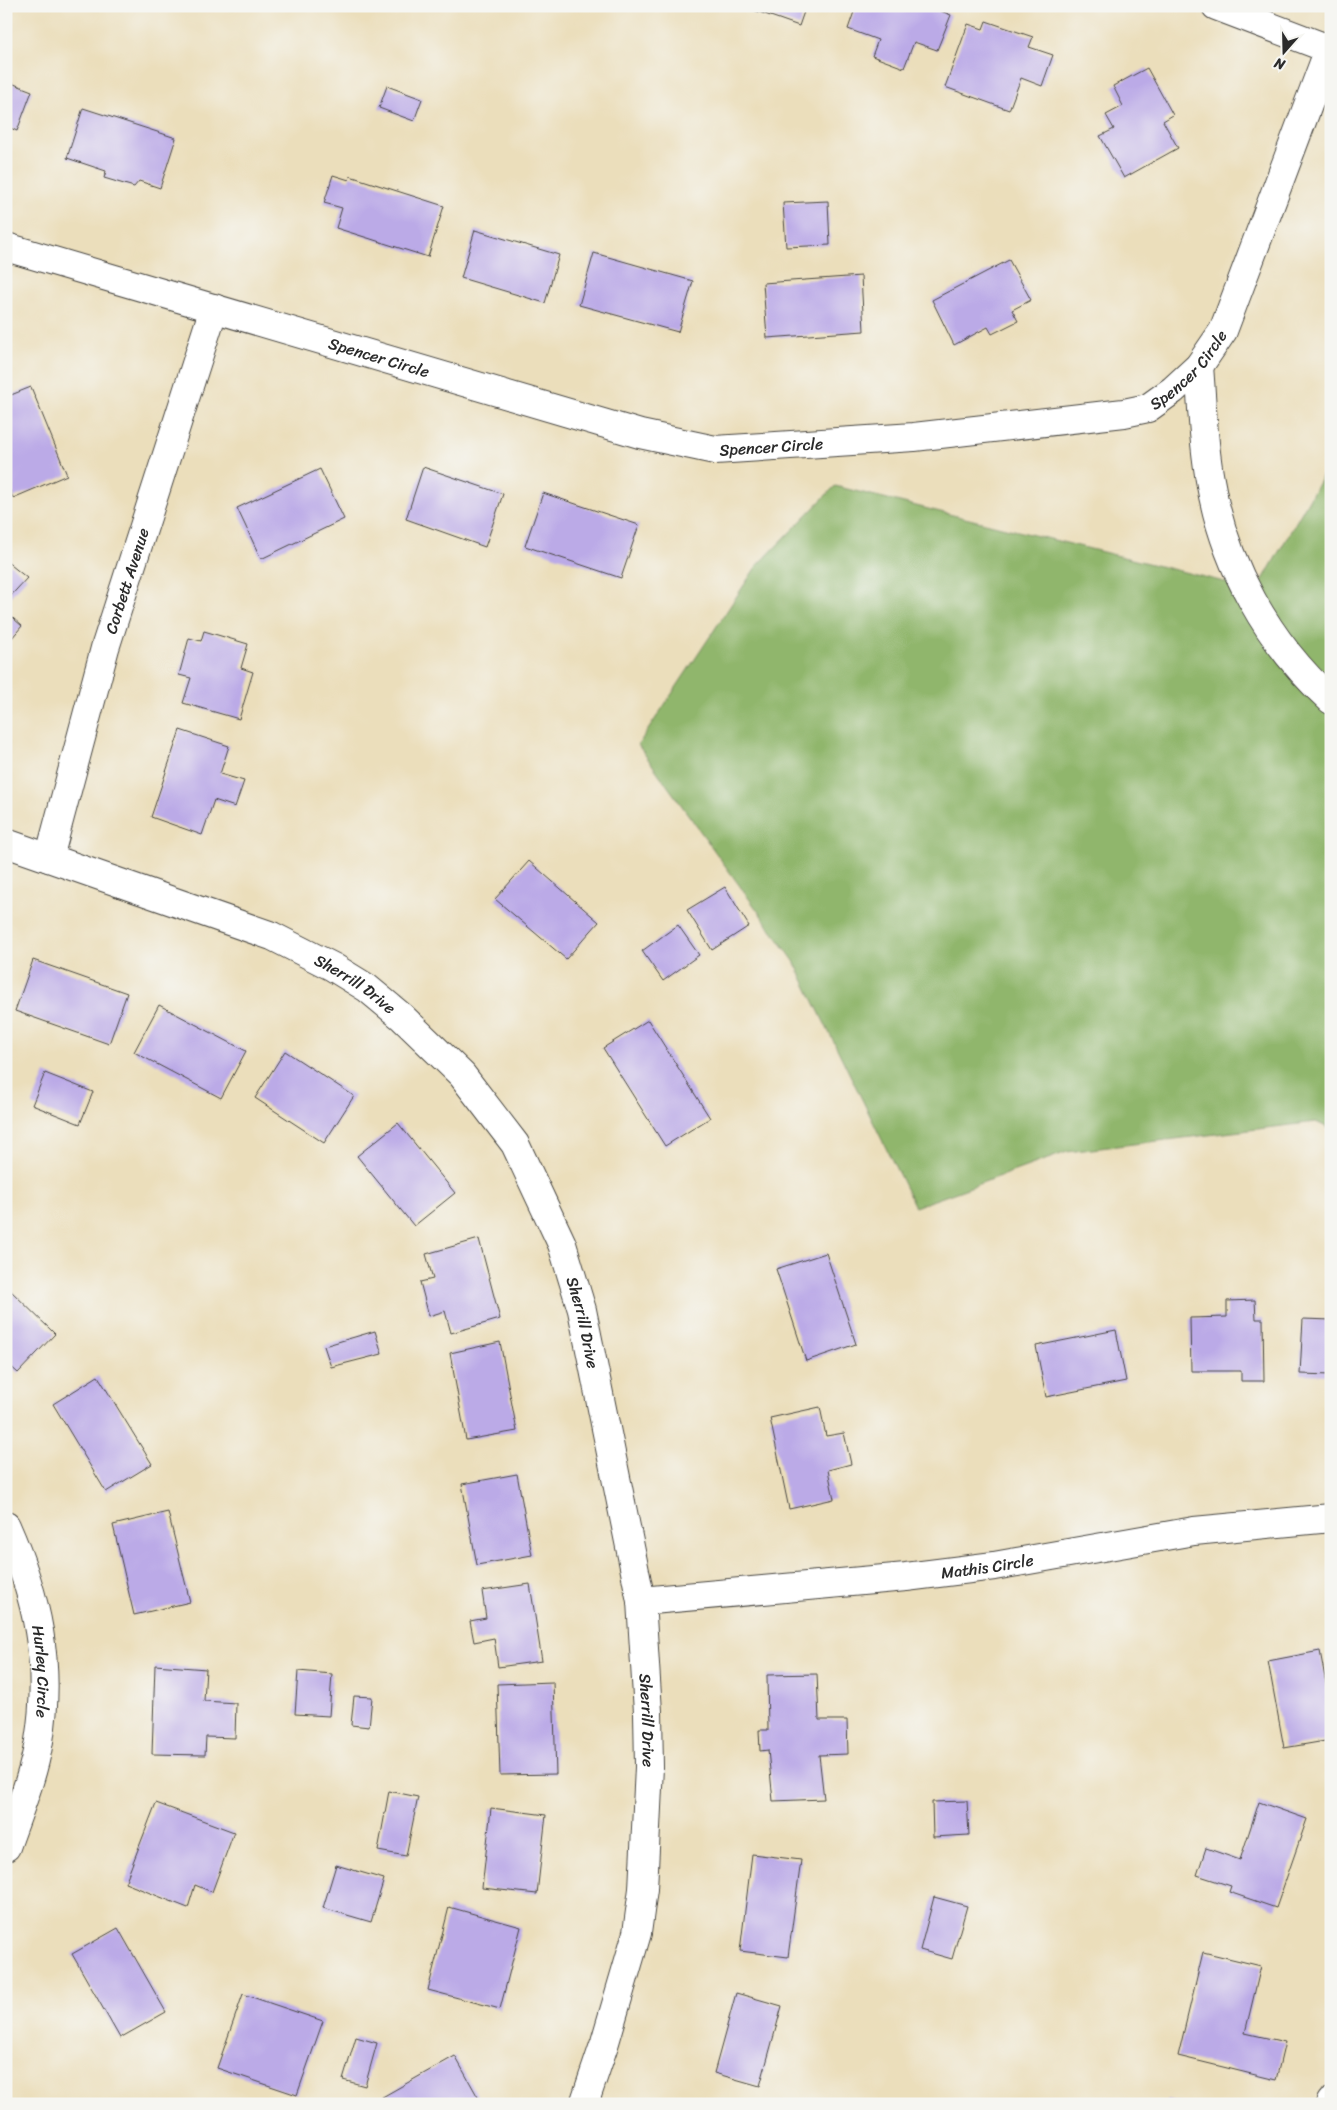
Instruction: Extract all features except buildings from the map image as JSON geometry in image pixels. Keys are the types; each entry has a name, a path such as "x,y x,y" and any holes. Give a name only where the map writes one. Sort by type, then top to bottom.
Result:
{"street":[{"path":"1216,6 1330,47"},
{"name":"Spencer Circle","path":"6,246 640,434 715,450 914,437 1124,413 1148,408 1173,390 1199,366 1223,331 1330,47"},
{"name":"Corbett Avenue","path":"49,858 105,648 214,308"},
{"path":"1199,366 1210,480 1224,539 1248,594 1275,639 1308,680 1331,700"},
{"name":"Sherrill Drive","path":"6,843 255,929 334,967 367,988 402,1017 462,1076 515,1144 562,1244 582,1310 641,1601 648,1712 649,1767 643,1889 637,1933 605,2042 584,2104"},
{"name":"Mathis Circle","path":"641,1601 906,1577 994,1566 1194,1531 1331,1518"},
{"name":"Hurley Circle","path":"6,1526 22,1561 35,1604 42,1651 43,1696 39,1741 29,1782 6,1847"}],"green space":[{"path":"1331,461 1331,1129 1316,1122 1067,1152 915,1207 794,961 638,745 756,567 835,486 1257,590"}]}
